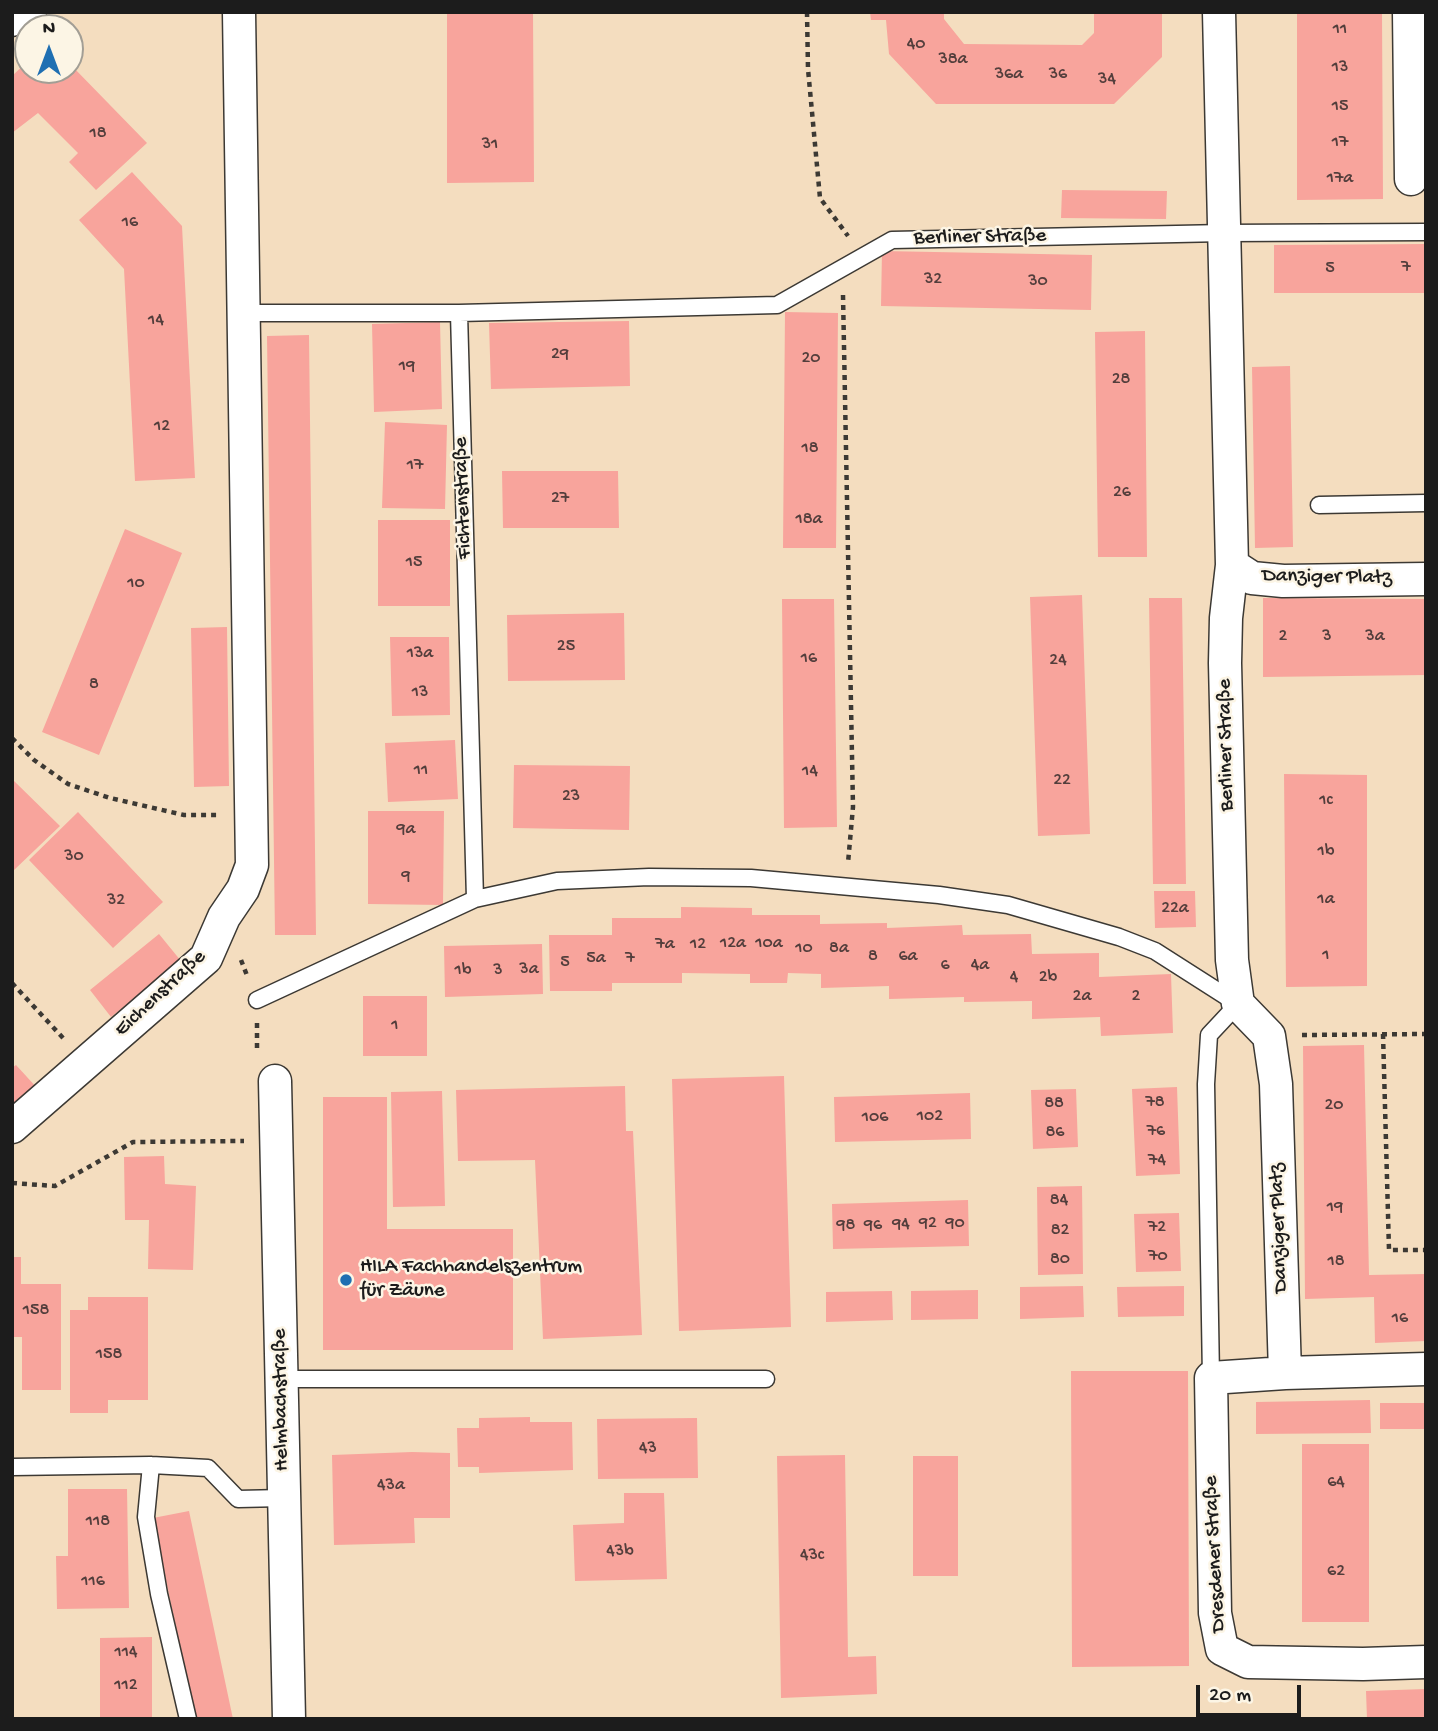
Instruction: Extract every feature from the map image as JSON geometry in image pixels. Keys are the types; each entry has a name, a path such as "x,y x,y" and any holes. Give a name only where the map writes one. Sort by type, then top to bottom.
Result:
{"street":[{"path":"12,20 30,12"},
{"path":"239,12 253,810"},
{"name":"Berliner Straße","path":"1219,12 1232,565 1226,618 1226,745 1232,960 1238,1004"},
{"path":"1409,12 1411,179"},
{"name":"Danziger Platz","path":"1232,565 1252,578 1283,581 1426,579"},
{"name":"Eichenstraße","path":"12,1127 206,958 224,917 243,889 252,865 253,810"},
{"path":"1238,1004 1269,1035"},
{"name":"Danziger Platz","path":"1269,1035 1276,1084 1284,1373"},
{"name":"Helmbachstraße","path":"275,1081 289,1719"},
{"path":"1211,1378 1284,1373 1426,1370"},
{"name":"Dresdener Straße","path":"1211,1378 1215,1613 1222,1649 1248,1662 1426,1662"}],"lane":[{"name":"Berliner Straße","path":"459,313 777,305 892,240 1426,232"},
{"path":"243,313 459,313"},
{"name":"Fichtenstraße","path":"459,313 475,899"},
{"path":"1319,505 1426,503"},
{"path":"257,1000 475,899 557,881 649,877 751,878 845,885 1008,905 1119,937 1155,951 1238,1004"},
{"name":"Dresdener Straße","path":"1211,1378 1206,1084 1209,1035 1238,1004"},
{"path":"281,1379 766,1379"},
{"path":"12,1467 151,1465 208,1468 238,1499 284,1498"},
{"path":"151,1465 146,1517 159,1594 188,1719"}],"path":[{"path":"807,12 807,69 820,198 864,256"},
{"path":"843,268 853,807 845,885"},
{"path":"12,738 34,760 68,784 110,798 184,815 218,815 253,810"},
{"path":"12,983 85,1063"},
{"path":"257,1000 257,1058 275,1081"},
{"path":"1383,1034 1390,1250 1426,1250"},
{"path":"1269,1035 1426,1034"},
{"path":"12,1183 55,1186 134,1142 276,1141"}],"building":[{"path":"447,12 533,12 534,182 447,183"},
{"path":"870,12 944,12 944,19 964,44 1082,45 1094,33 1094,14 1162,13 1162,57 1114,104 936,104 889,54 886,20 871,20"},
{"path":"1297,12 1382,12 1383,199 1297,200"},
{"path":"14,74 14,84 84,84 84,78 147,143 96,190 69,162 78,153 38,113 12,133"},
{"path":"132,172 182,226 195,478 135,481 124,269 79,220"},
{"path":"1062,190 1167,191 1166,219 1061,218"},
{"path":"1426,244 1426,293 1274,293 1274,245"},
{"path":"882,251 1092,255 1091,310 881,306"},
{"path":"785,312 838,313 836,548 783,548"},
{"path":"629,321 630,386 491,389 489,323"},
{"path":"440,322 442,409 374,412 372,324"},
{"path":"1145,331 1147,557 1098,557 1095,332"},
{"path":"309,335 316,935 275,935 267,336"},
{"path":"1290,366 1293,547 1255,548 1252,367"},
{"path":"385,422 447,425 445,509 382,508"},
{"path":"502,471 618,471 619,528 503,528"},
{"path":"378,520 450,520 450,606 378,606"},
{"path":"125,529 182,553 99,755 42,732"},
{"path":"1082,595 1090,834 1038,836 1030,597"},
{"path":"1149,598 1182,598 1186,884 1153,884"},
{"path":"1263,598 1426,599 1426,675 1263,677"},
{"path":"782,599 834,599 837,827 784,828"},
{"path":"624,613 625,680 508,681 507,615"},
{"path":"227,627 229,786 194,787 191,628"},
{"path":"390,637 449,637 450,715 392,716"},
{"path":"455,740 458,799 388,802 385,743"},
{"path":"514,765 630,766 629,830 513,828"},
{"path":"1284,774 1367,775 1367,986 1286,987"},
{"path":"12,779 60,826 12,872"},
{"path":"368,811 444,811 443,905 368,904"},
{"path":"78,812 163,902 113,948 29,860"},
{"path":"1154,891 1195,891 1196,927 1155,928"},
{"path":"681,907 752,908 752,915 820,915 820,924 887,923 887,928 962,925 963,935 1031,934 1032,954 1099,953 1099,977 1171,974 1173,1033 1101,1036 1100,1017 1032,1019 1032,1001 964,1002 964,997 889,999 889,986 821,988 821,974 788,973 787,983 750,983 750,974 682,973 682,983 612,983 612,991 550,991 549,935 612,935 612,918 681,918"},
{"path":"159,934 181,961 111,1017 90,990"},
{"path":"542,944 543,994 445,997 444,946"},
{"path":"363,996 427,996 427,1056 363,1056"},
{"path":"1364,1045 1369,1275 1426,1274 1426,1341 1375,1343 1374,1297 1305,1299 1303,1046"},
{"path":"16,1065 38,1089 12,1112 12,1068"},
{"path":"784,1076 791,1327 679,1331 672,1079"},
{"path":"625,1086 626,1131 633,1131 642,1335 543,1339 535,1160 458,1161 456,1090"},
{"path":"1177,1087 1180,1174 1136,1176 1132,1089"},
{"path":"1076,1089 1078,1147 1033,1149 1031,1090"},
{"path":"442,1091 445,1206 393,1207 391,1092"},
{"path":"970,1093 971,1139 835,1142 834,1097"},
{"path":"323,1097 387,1097 387,1229 513,1229 513,1350 323,1350"},
{"path":"164,1156 165,1184 196,1186 193,1270 148,1269 149,1220 125,1220 124,1157"},
{"path":"1082,1186 1083,1274 1038,1275 1037,1187"},
{"path":"968,1200 969,1246 833,1249 832,1204"},
{"path":"1179,1213 1181,1271 1136,1272 1134,1214"},
{"path":"12,1257 21,1257 21,1284 61,1284 61,1390 22,1390 22,1337 12,1337"},
{"path":"1083,1286 1084,1317 1020,1319 1020,1287"},
{"path":"1184,1286 1184,1316 1118,1317 1117,1287"},
{"path":"978,1290 978,1319 911,1320 911,1291"},
{"path":"892,1291 893,1320 826,1322 826,1292"},
{"path":"88,1297 148,1297 148,1400 108,1400 108,1413 70,1413 70,1310 88,1310"},
{"path":"1071,1371 1188,1371 1189,1666 1072,1667"},
{"path":"1370,1400 1371,1433 1256,1434 1256,1402"},
{"path":"1380,1403 1426,1403 1426,1429 1380,1429"},
{"path":"530,1417 530,1422 572,1422 573,1470 479,1473 479,1467 458,1467 457,1428 479,1428 479,1418"},
{"path":"697,1418 698,1478 598,1479 597,1419"},
{"path":"1302,1444 1369,1444 1369,1622 1302,1622"},
{"path":"450,1453 450,1518 414,1518 415,1543 334,1545 332,1455"},
{"path":"845,1455 848,1657 876,1656 877,1694 781,1698 777,1456"},
{"path":"913,1456 958,1456 958,1576 913,1576"},
{"path":"68,1489 127,1489 129,1608 57,1609 56,1556 68,1556"},
{"path":"624,1493 664,1493 667,1579 575,1581 573,1525 624,1523"},
{"path":"189,1511 233,1719 195,1719 153,1518"},
{"path":"152,1637 152,1719 100,1719 100,1638"},
{"path":"1426,1689 1426,1719 1367,1719 1366,1691"}],"place":[{"name":"HILA Fachhandelszentrum für Zäune","path":"346,1280"}]}
